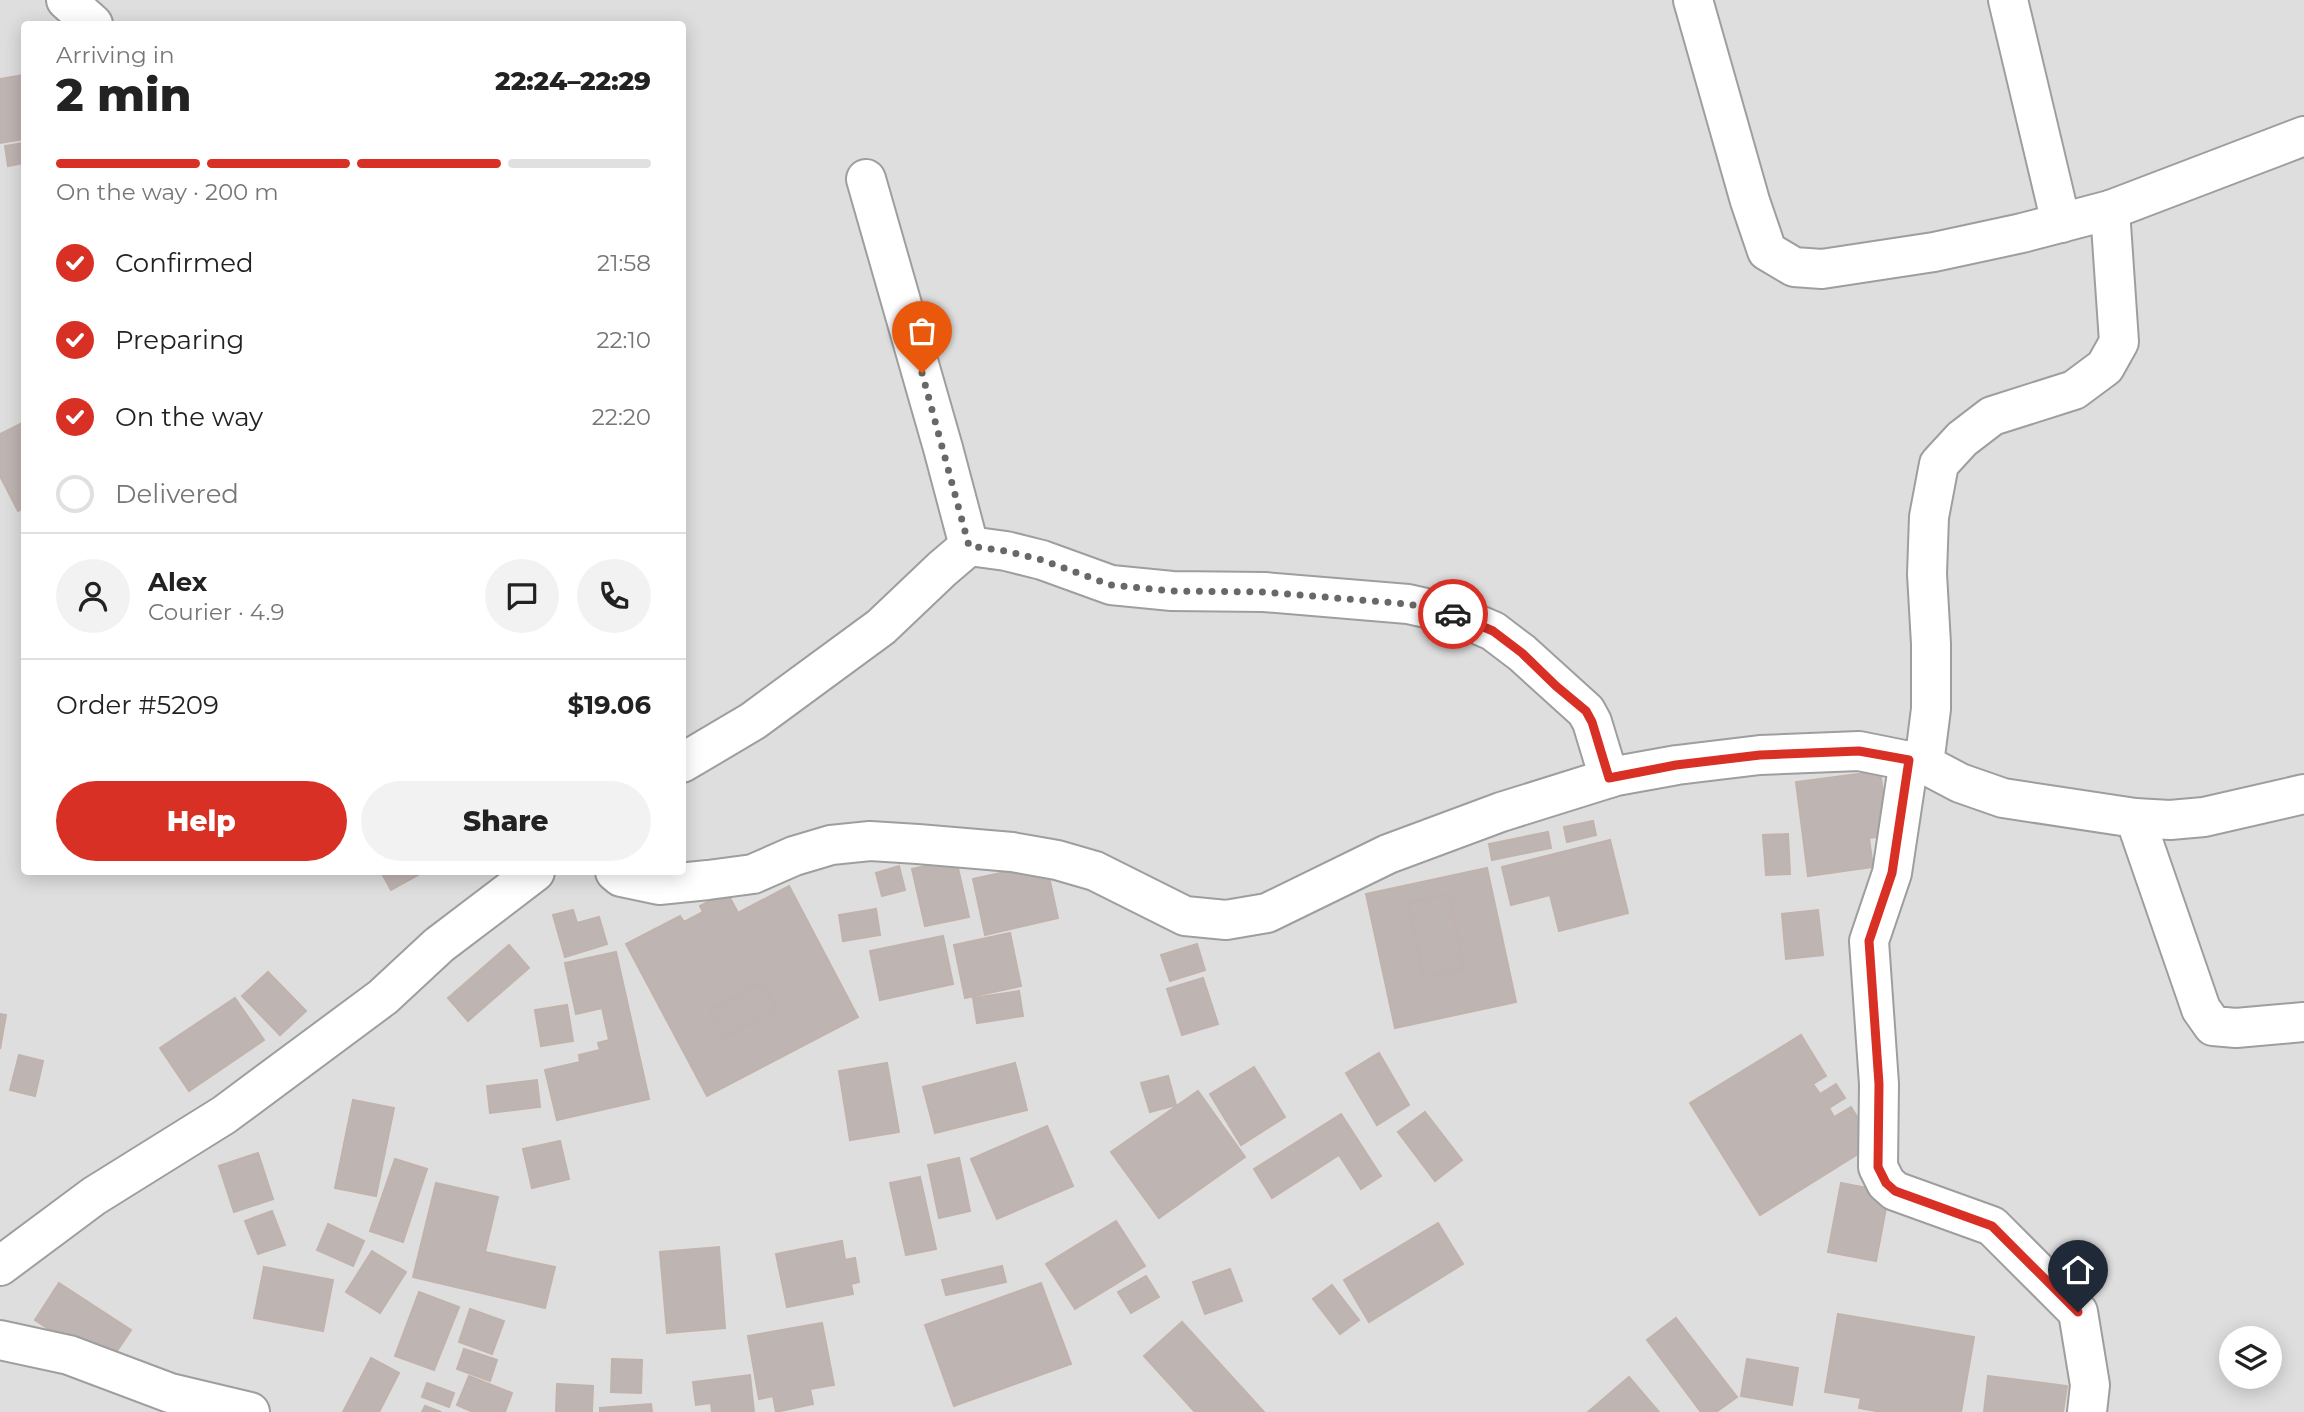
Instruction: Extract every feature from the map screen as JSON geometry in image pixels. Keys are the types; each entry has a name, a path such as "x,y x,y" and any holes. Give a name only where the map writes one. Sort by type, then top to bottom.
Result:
{"street":[{"path":"66,0 90,21"},
{"path":"1693,0 1750,201 1767,251 1794,267 1822,269 1934,252 2061,223 2110,210 2304,136"},
{"path":"2008,0 2061,223"},
{"path":"866,179 969,546"},
{"path":"2087,1412 2090,1385 2078,1312 1992,1226 1895,1191 1886,1183 1878,1167 1879,1084 1869,941 1892,873 1931,709 1927,574 1929,517 1939,464 1962,439 1992,416 2074,390 2105,367 2119,342 2110,210"},
{"path":"686,761 753,721 881,628 969,546"},
{"path":"969,546 1042,560 1111,585 1172,591 1264,592 1408,604 1452,614 1493,631 1522,653 1586,711 1592,722 1609,778"},
{"path":"619,875 659,885 753,874 794,856 831,845 870,841 931,845 1012,852 1057,860 1095,871 1185,916 1226,920 1268,913 1388,854 1501,812 1609,778 1676,765 1760,755 1859,751 1917,762 1960,783 2003,798 2135,818 2170,820 2204,817 2304,794"},
{"path":"2135,818 2201,1009 2213,1026 2236,1028 2304,1022"},
{"path":"0,1266 94,1196 224,1115 383,997 439,946 531,875"},
{"path":"0,1340 69,1355 170,1393 250,1412"}],"shaded area":[{"path":"0,0 2304,0 2304,1412 0,1412"}],"building":[{"path":"21,76 21,140 0,143 0,79"},
{"path":"21,143 21,164 8,166 5,146"},
{"path":"21,424 21,510 18,511 0,476 0,434"},
{"path":"1880,771 1889,835 1869,838 1873,867 1808,876 1796,782"},
{"path":"1593,821 1596,835 1567,842 1564,827"},
{"path":"1548,832 1551,848 1492,860 1489,844"},
{"path":"1788,834 1790,874 1766,875 1763,835"},
{"path":"1610,840 1628,913 1559,931 1550,895 1511,905 1502,867"},
{"path":"956,859 969,917 925,926 912,869"},
{"path":"1046,863 1058,918 985,935 973,879"},
{"path":"899,866 905,890 882,896 876,873"},
{"path":"1487,868 1516,1002 1395,1028 1366,894","holes":["1449,894 1464,968 1424,977 1408,903"]},
{"path":"383,875 418,875 391,890"},
{"path":"789,886 858,1017 707,1096 626,944 680,916 684,922 703,912 700,906 727,892 738,913","holes":["763,982 777,1010 724,1037 710,1010"]},
{"path":"1449,894 1464,968 1424,977 1408,903"},
{"path":"876,909 880,935 843,941 839,915"},
{"path":"573,910 577,923 599,917 607,944 565,957 553,915"},
{"path":"1818,910 1823,955 1786,959 1782,914"},
{"path":"1010,933 1021,986 965,998 954,945"},
{"path":"943,936 953,984 880,1000 870,951"},
{"path":"1197,944 1205,970 1170,981 1161,955"},
{"path":"509,945 529,968 468,1021 448,998"},
{"path":"616,952 649,1099 557,1120 545,1070 580,1062 579,1055 600,1050 598,1043 609,1040 602,1008 576,1014 565,963"},
{"path":"268,972 306,1011 280,1035 242,996"},
{"path":"1203,978 1218,1024 1182,1035 1167,989"},
{"path":"763,982 777,1010 724,1037 710,1010"},
{"path":"1019,991 1023,1016 977,1023 973,998"},
{"path":"235,998 264,1040 189,1091 160,1048"},
{"path":"567,1005 573,1041 541,1046 535,1010"},
{"path":"0,1014 6,1015 0,1049"},
{"path":"1801,1035 1826,1076 1813,1084 1820,1094 1836,1084 1845,1098 1829,1108 1834,1117 1851,1107 1874,1144 1760,1215 1690,1103"},
{"path":"1379,1053 1409,1105 1377,1125 1346,1073"},
{"path":"19,1055 43,1061 35,1096 10,1090"},
{"path":"887,1063 899,1132 850,1140 839,1071"},
{"path":"1015,1063 1027,1110 935,1133 923,1087"},
{"path":"1254,1067 1285,1117 1241,1145 1210,1094"},
{"path":"1168,1076 1176,1105 1150,1112 1141,1083"},
{"path":"537,1080 540,1107 490,1113 487,1086"},
{"path":"1198,1091 1245,1157 1159,1218 1111,1152"},
{"path":"353,1100 394,1108 376,1196 335,1188"},
{"path":"1425,1112 1462,1160 1435,1181 1398,1132"},
{"path":"1341,1114 1381,1176 1361,1189 1339,1155 1272,1198 1254,1169"},
{"path":"1047,1126 1073,1186 997,1219 971,1159"},
{"path":"560,1141 569,1179 532,1188 523,1149"},
{"path":"258,1153 273,1199 234,1212 219,1166"},
{"path":"959,1158 970,1211 939,1218 928,1165"},
{"path":"395,1159 427,1169 403,1242 370,1231"},
{"path":"920,1177 936,1249 906,1255 890,1183"},
{"path":"436,1183 498,1197 485,1252 555,1267 545,1308 413,1277"},
{"path":"1841,1183 1889,1192 1876,1261 1828,1252"},
{"path":"272,1211 285,1245 258,1254 245,1221"},
{"path":"1116,1221 1145,1266 1075,1309 1046,1264"},
{"path":"1438,1223 1463,1264 1369,1322 1344,1280"},
{"path":"328,1224 364,1241 353,1266 317,1250"},
{"path":"842,1241 845,1260 855,1258 859,1282 851,1284 853,1294 787,1307 776,1254"},
{"path":"719,1247 725,1328 667,1333 660,1252"},
{"path":"372,1251 406,1272 380,1313 346,1292"},
{"path":"1002,1266 1006,1282 946,1295 942,1280"},
{"path":"264,1267 333,1280 323,1331 254,1318"},
{"path":"1230,1269 1242,1301 1205,1314 1193,1282"},
{"path":"1146,1276 1159,1297 1131,1313 1118,1292"},
{"path":"59,1283 131,1330 106,1367 35,1320"},
{"path":"1041,1283 1071,1364 954,1406 925,1325"},
{"path":"1332,1285 1359,1320 1340,1334 1313,1299"},
{"path":"419,1292 459,1307 434,1370 395,1356"},
{"path":"470,1309 504,1321 492,1354 459,1342"},
{"path":"1838,1314 1974,1337 1961,1412 1882,1412 1859,1408 1861,1398 1825,1392"},
{"path":"1676,1318 1737,1397 1716,1412 1701,1412 1647,1340"},
{"path":"1182,1322 1264,1412 1195,1412 1144,1356"},
{"path":"822,1323 834,1385 810,1389 813,1404 776,1412 773,1396 759,1399 748,1336"},
{"path":"464,1349 497,1360 490,1381 457,1369"},
{"path":"371,1358 399,1373 379,1412 343,1412"},
{"path":"612,1359 642,1360 641,1393 611,1392"},
{"path":"1747,1359 1798,1368 1792,1405 1741,1396"},
{"path":"750,1375 754,1412 712,1412 711,1403 696,1405 693,1382"},
{"path":"469,1376 512,1393 505,1412 473,1412 457,1405"},
{"path":"1988,1376 2067,1386 2063,1412 1984,1412"},
{"path":"1629,1377 1659,1412 1588,1412"},
{"path":"427,1383 454,1393 449,1407 422,1397"},
{"path":"557,1384 593,1386 592,1412 556,1412"},
{"path":"651,1404 652,1412 600,1412 600,1408"},
{"path":"425,1406 441,1412 422,1412"}],"way so far":[{"path":"922,373 969,546 1042,560 1111,585 1172,591 1264,592 1408,604 1453,614"}],"route":[{"path":"1453,614 1493,631 1522,653 1586,711 1592,722 1609,778 1676,765 1760,755 1859,751 1909,760 1892,873 1869,941 1879,1084 1878,1167 1886,1183 1895,1191 1992,1226 2078,1312"}]}
